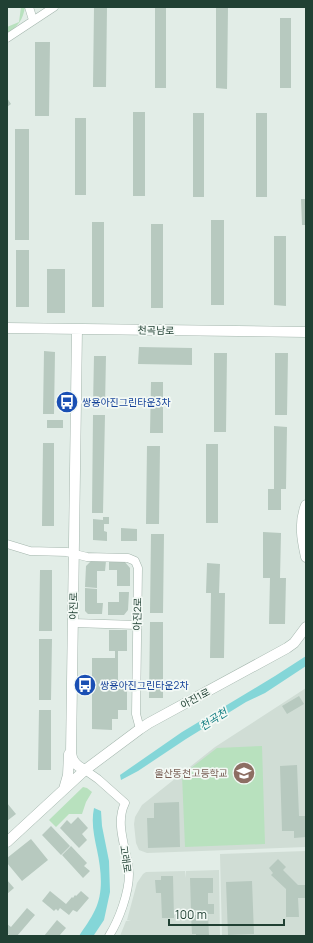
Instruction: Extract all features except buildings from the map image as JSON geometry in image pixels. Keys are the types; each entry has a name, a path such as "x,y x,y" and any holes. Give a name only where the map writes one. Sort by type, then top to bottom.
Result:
{"street":[{"path":"29,7 33,20"},
{"path":"7,38 54,7"},
{"name":"천곡남로","path":"7,328 306,332"},
{"name":"아진로","path":"77,329 72,758 75,764 85,770"},
{"path":"306,505 302,515 301,529 306,557"},
{"path":"7,544 30,550 74,554"},
{"name":"아진2로","path":"74,554 87,557 128,558 135,561 138,568 136,714 140,729"},
{"path":"73,623 137,625"},
{"name":"아진1로","path":"85,770 148,723 287,648 294,643 306,627"},
{"path":"64,790 68,775 72,732"},
{"path":"7,842 85,770"},
{"name":"고래로","path":"85,770 98,779 125,803 120,821 129,873 128,885 116,923 109,936"}],"shaded area":[{"name":"울산동천고등학교","path":"306,688 306,847 147,853 139,850 136,843 134,824 135,817 142,805 215,747"},
{"path":"306,851 306,936 222,936 220,854"},
{"path":"219,870 220,936 120,936 126,921 131,920 127,920 137,883 146,872 185,871 186,878 186,871"}],"green space":[{"path":"21,7 25,7 23,16 19,22"},
{"path":"19,22 14,28 7,34 7,27"},
{"path":"262,746 265,844 185,847 182,775 217,748"},
{"path":"83,787 92,792 86,802 82,814 69,814 56,827 49,820"}],"water":[{"name":"천곡천","path":"306,656 306,666 265,693 246,702 138,771 121,780 120,775 182,732"},
{"path":"94,808 101,811 102,826 109,861 110,892 104,920 94,935 79,936 95,910 101,888 100,865 93,829"}],"place":[{"name":"쌍용아진그린타운3차","path":"67,402"},
{"name":"쌍용아진그린타운2차","path":"85,685"},
{"name":"울산동천고등학교","path":"244,773"}]}
